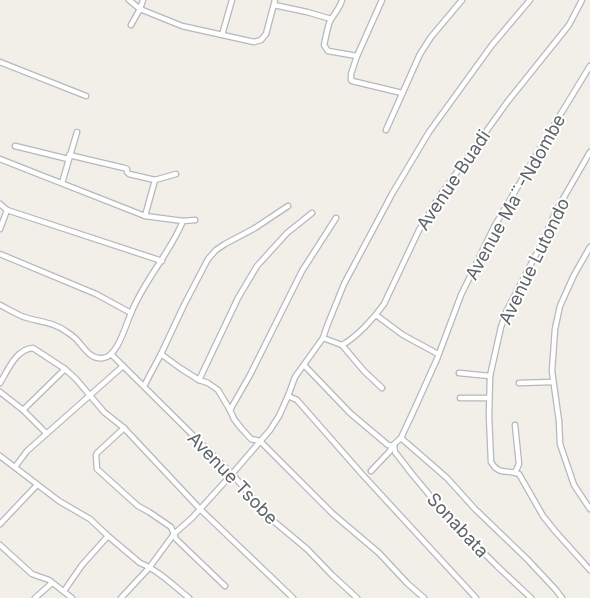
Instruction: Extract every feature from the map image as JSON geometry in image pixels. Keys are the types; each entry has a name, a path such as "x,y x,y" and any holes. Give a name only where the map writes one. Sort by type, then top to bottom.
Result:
{"street":[{"path":"129,0 140,8 182,26 254,42 260,40 266,34 274,3 331,19"},
{"path":"131,25 142,0"},
{"path":"222,35 232,0"},
{"path":"342,0 331,19 324,45 326,50 358,56"},
{"path":"382,0 350,77 352,82 402,93"},
{"path":"386,130 420,54 431,37 462,0"},
{"path":"121,598 149,568 174,534 232,474 278,416 295,377 323,338 344,284 392,194 429,132 492,46 530,0"},
{"name":"Avenue Buadi","path":"342,345 353,338 384,304 419,230 439,198 508,101 569,25 582,0"},
{"path":"0,62 86,96"},
{"name":"Avenue Ma¨-Ndombe","path":"400,439 438,354 461,295 494,227 590,66"},
{"path":"62,183 77,132"},
{"path":"15,146 124,168 127,169 128,174 155,180 176,174"},
{"name":"Avenue Lutondo","path":"515,473 499,471 494,468 491,462 489,398 490,376 496,345 507,310 542,243 556,211 590,152"},
{"path":"0,159 144,216 184,221 195,220"},
{"path":"144,216 155,180"},
{"path":"0,204 7,210 162,261"},
{"path":"144,386 208,259 216,250 255,228 288,206"},
{"path":"0,229 7,210"},
{"path":"199,380 238,298 257,266 287,233 312,213"},
{"path":"230,410 250,375 302,272 336,218"},
{"path":"0,305 24,317 48,322 66,331 94,357 101,359 112,355 137,300 162,261 184,221"},
{"path":"590,247 574,275 560,306 554,339 552,366 560,444 574,485 590,509"},
{"path":"0,254 96,294 131,313"},
{"path":"376,315 404,335 438,354"},
{"path":"323,338 342,345 364,371 382,388"},
{"path":"0,383 17,357 28,348 33,348 65,369 104,412 124,428 200,509 293,598"},
{"path":"161,354 199,380 208,383 218,390 234,419 251,439 260,441 319,501 379,553 424,598"},
{"name":"Avenue Tsobe","path":"112,355 232,474 271,519 307,550 357,598"},
{"path":"304,365 350,413 388,445 393,445"},
{"path":"15,467 27,451 123,366"},
{"path":"23,410 65,369"},
{"path":"458,373 490,376"},
{"path":"519,383 554,382"},
{"path":"0,392 23,410 46,434"},
{"path":"288,396 297,400 361,474 476,598"},
{"path":"460,398 489,398"},
{"path":"515,424 519,464 515,473 521,477 550,525 590,570"},
{"path":"124,428 96,455 97,469 138,506 172,527 176,539 225,586"},
{"path":"371,472 400,439 447,478 475,509 526,558 562,598"},
{"name":"Sonabata","path":"393,445 412,474 447,516 531,598"},
{"path":"0,456 59,501 90,519 140,563 164,578 189,598"},
{"path":"0,524 37,485"},
{"path":"64,591 82,565 108,536"},
{"path":"0,545 32,574 52,583 72,598"},
{"path":"35,598 52,583"}]}
